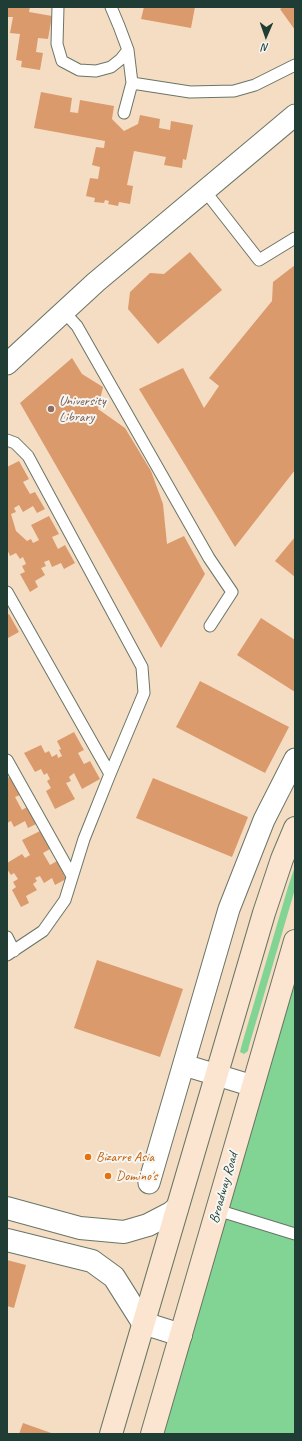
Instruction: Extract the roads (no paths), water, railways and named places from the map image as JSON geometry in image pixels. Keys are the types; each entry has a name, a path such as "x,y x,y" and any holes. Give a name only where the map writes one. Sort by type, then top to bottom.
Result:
{"main road":[{"path":"111,1434 264,913 282,859 295,828"},
{"name":"Broadway Road","path":"152,1434 295,941"}],"street":[{"path":"7,364 96,282 295,115"},
{"path":"149,1183 229,909 264,820 295,759"},
{"path":"184,1065 254,1086"},
{"path":"7,1208 80,1228 124,1232 148,1225 178,1208"},
{"path":"7,1240 92,1261 114,1277 143,1323 181,1335"}],"lane":[{"path":"58,7 57,44 62,61 79,70 96,71 111,68 121,60 128,50"},
{"path":"111,7 120,26 128,50 132,82 124,112"},
{"path":"132,82 190,92 234,91 255,86 295,65"},
{"path":"205,191 259,260 295,238"},
{"path":"64,312 76,326 209,558 232,592 210,626"},
{"path":"7,440 15,443 28,456 142,667 144,693 84,839 65,900 43,931 11,953 7,937"},
{"path":"7,592 110,774"},
{"path":"7,760 72,876"},
{"path":"217,1210 295,1234"}],"place":[{"name":"University Library","path":"51,409"},
{"name":"Bizarre Asia","path":"88,1157"},
{"name":"Domino's","path":"108,1176"}]}
